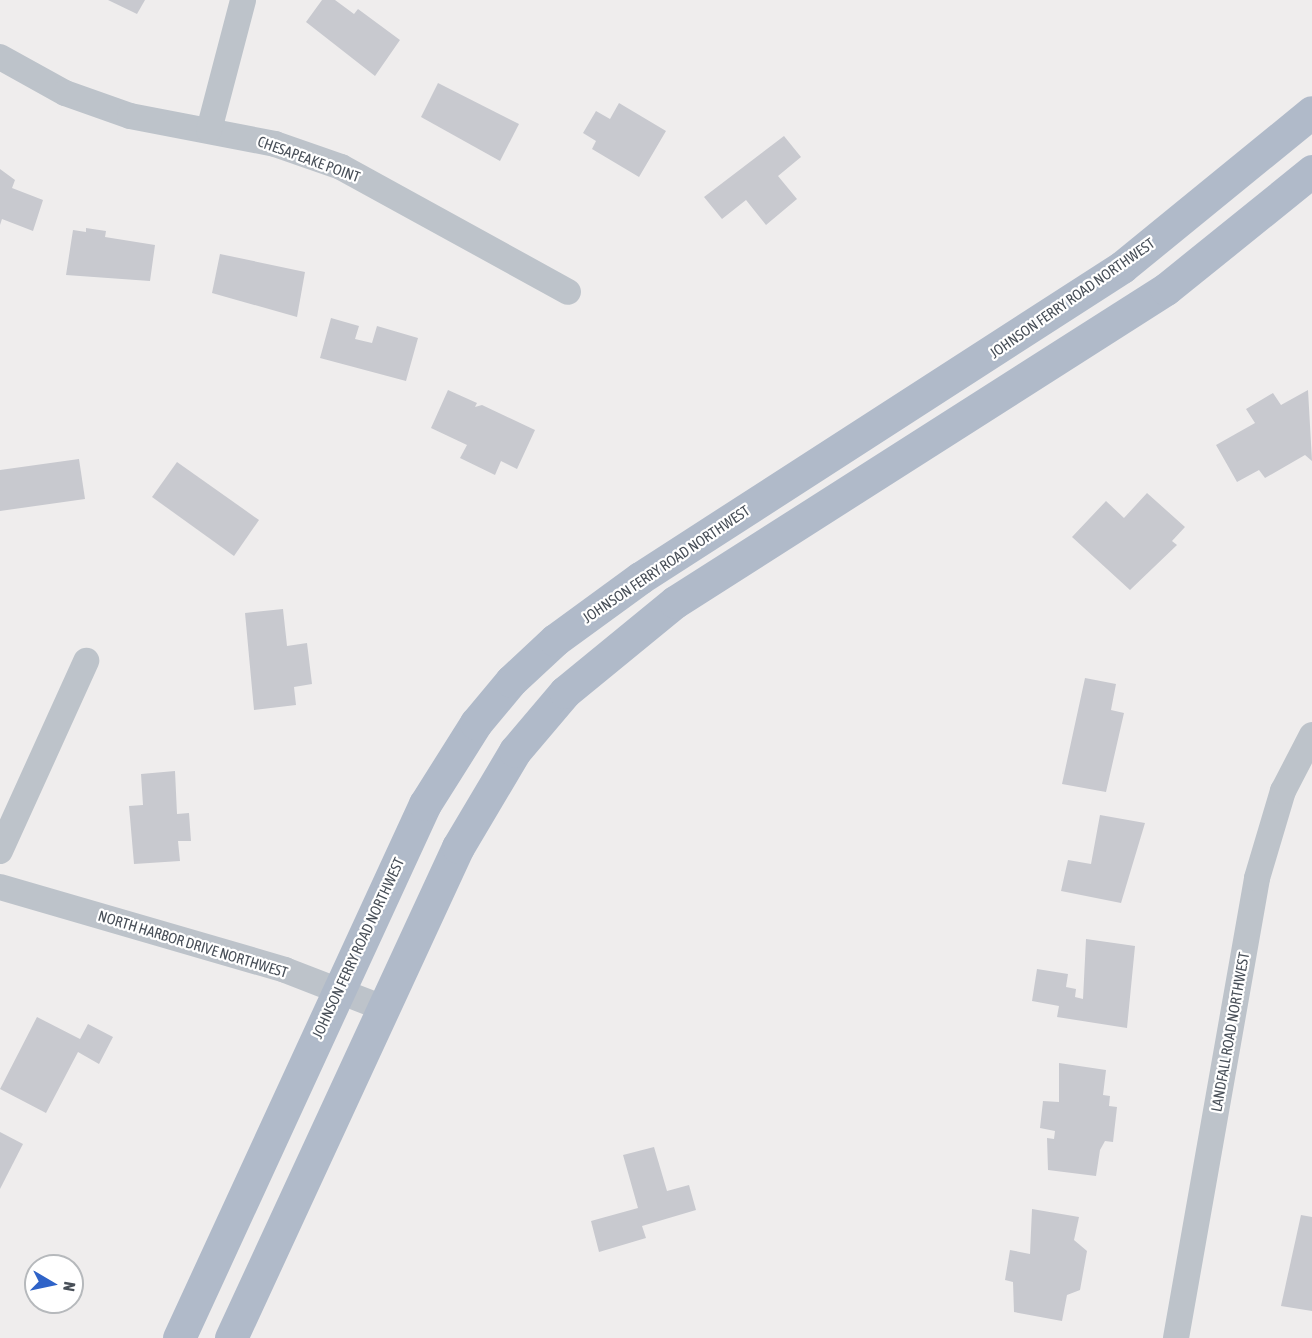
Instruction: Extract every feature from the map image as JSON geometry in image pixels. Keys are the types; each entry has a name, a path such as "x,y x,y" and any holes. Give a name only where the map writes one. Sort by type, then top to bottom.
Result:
{"main road":[{"name":"JOHNSON FERRY ROAD NORTHWEST","path":"179,1338 338,990 447,766 532,660 640,578 1122,267 1312,112"},
{"path":"231,1338 383,1008 492,786 540,721 591,667 675,602 1166,290 1312,171"}],"street":[{"path":"209,130 243,0"},
{"name":"CHESAPEAKE POINT","path":"0,57 64,93 130,116 275,144 341,167 568,292"},
{"path":"0,851 86,661"},
{"name":"LANDFALL ROAD NORTHWEST","path":"1176,1338 1257,878 1283,791 1312,735"},
{"name":"NORTH HARBOR DRIVE NORTHWEST","path":"0,887 338,990 383,1008"}],"building":[{"path":"108,0 145,0 137,14"},
{"path":"322,0 335,0 354,14 358,9 400,40 375,76 306,22"},
{"path":"438,83 519,124 500,161 421,117"},
{"path":"619,103 666,131 639,177 592,149 596,141 583,133 596,111 610,119"},
{"path":"784,136 801,157 778,176 797,199 766,225 746,200 722,219 704,197"},
{"path":"0,169 15,180 12,188 43,200 33,231 2,219 0,225"},
{"path":"86,228 106,231 105,237 155,245 150,281 66,275 73,230 86,232"},
{"path":"220,254 305,272 297,317 212,293"},
{"path":"331,318 359,326 355,339 372,343 377,326 418,338 406,381 320,358"},
{"path":"448,390 477,403 475,407 482,405 535,430 517,469 501,461 495,475 460,458 467,445 431,428"},
{"path":"1308,390 1312,461 1305,455 1265,478 1259,470 1237,482 1216,445 1255,423 1246,409 1273,393 1281,405"},
{"path":"79,459 85,499 0,511 0,470"},
{"path":"177,462 259,520 234,556 152,497"},
{"path":"1147,493 1185,527 1172,541 1177,545 1130,590 1072,537 1106,501 1124,518"},
{"path":"283,609 287,646 307,643 312,684 294,687 296,705 254,710 245,613"},
{"path":"1085,678 1116,684 1111,710 1124,713 1106,792 1062,784"},
{"path":"175,771 177,814 189,813 191,841 178,841 180,861 134,864 129,806 143,805 141,774"},
{"path":"1100,815 1145,823 1121,903 1061,891 1068,860 1091,864"},
{"path":"1086,939 1135,946 1127,1028 1057,1017 1059,1006 1032,1001 1037,969 1068,974 1066,987 1076,989 1075,997 1083,999"},
{"path":"37,1017 80,1039 88,1024 113,1037 99,1064 78,1052 46,1113 0,1089"},
{"path":"1059,1063 1106,1070 1103,1095 1110,1096 1109,1106 1117,1107 1113,1142 1105,1141 1100,1150 1096,1176 1048,1170 1047,1138 1054,1139 1055,1131 1040,1128 1043,1101 1059,1102"},
{"path":"0,1132 23,1144 0,1189"},
{"path":"654,1147 667,1191 689,1185 696,1210 642,1226 646,1238 599,1252 591,1221 638,1208 623,1155"},
{"path":"1032,1209 1079,1217 1074,1240 1087,1251 1080,1290 1067,1295 1062,1321 1014,1312 1013,1282 1005,1280 1010,1250 1030,1254"},
{"path":"1301,1215 1312,1217 1312,1311 1281,1306"}]}
